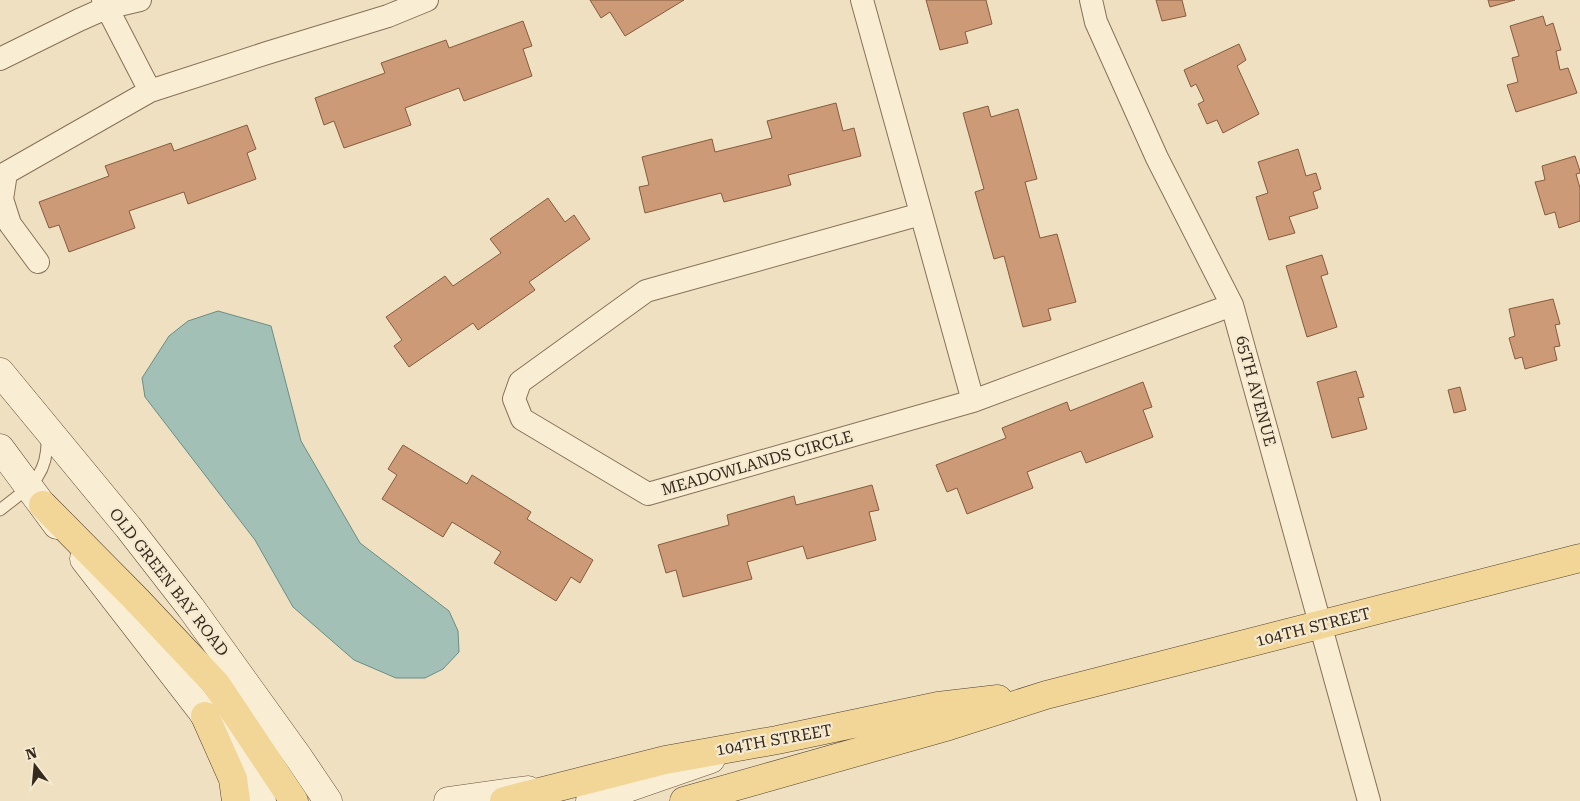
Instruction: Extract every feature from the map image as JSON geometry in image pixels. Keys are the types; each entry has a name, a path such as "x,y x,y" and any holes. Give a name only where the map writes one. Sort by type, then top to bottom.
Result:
{"main road":[{"path":"36,496 136,598 216,684 294,801"},
{"name":"104TH STREET","path":"684,801 949,726 1046,695 1580,558"},
{"name":"104TH STREET","path":"504,801 647,764 957,703 1046,695"},
{"path":"204,716 233,779 236,801"}],"street":[{"path":"0,59 105,4 140,0"},
{"path":"38,262 10,224 2,199 6,173 150,91 388,16 427,0"},
{"path":"862,0 973,401"},
{"name":"65TH AVENUE","path":"1091,0 1096,22 1157,158 1232,305 1369,801"},
{"path":"105,4 150,91"},
{"name":"MEADOWLANDS CIRCLE","path":"921,214 646,291 520,382 514,399 522,419 648,494 973,401 1232,305"},
{"name":"OLD GREEN BAY ROAD","path":"0,372 128,526 191,608 328,801"},
{"path":"0,448 204,716 262,801"},
{"path":"590,801 659,778 747,745"},
{"path":"311,776 332,793 348,801"},
{"path":"448,801 560,787"}],"lane":[{"path":"0,510 36,496 38,477 45,464 48,446 47,430"}],"water":[{"path":"218,311 271,326 301,441 360,543 449,611 458,631 459,652 443,669 425,678 396,678 354,660 293,607 255,540 145,397 142,378 169,336 188,321"}],"building":[{"path":"590,0 684,0 625,36 610,12 601,18"},
{"path":"926,0 986,0 992,24 965,32 968,43 940,50"},
{"path":"1156,0 1182,0 1186,16 1162,21"},
{"path":"1488,0 1515,0 1490,7"},
{"path":"1543,16 1546,26 1553,23 1561,50 1556,51 1560,70 1568,68 1577,93 1516,112 1507,85 1518,82 1512,58 1519,56 1510,26"},
{"path":"523,21 532,46 523,49 532,76 464,101 459,88 405,108 411,125 344,148 334,121 324,125 315,98 385,73 381,63 446,40 449,48"},
{"path":"1239,44 1246,60 1237,66 1259,114 1223,133 1217,120 1207,124 1198,104 1204,101 1196,84 1191,87 1184,70"},
{"path":"836,103 843,131 854,128 861,156 788,175 791,185 724,202 721,193 645,213 639,187 649,185 642,157 712,139 715,152 772,138 767,121"},
{"path":"988,106 991,117 1018,109 1037,179 1025,182 1040,238 1057,234 1076,302 1048,309 1051,320 1023,327 1004,256 994,259 975,192 984,189 963,113"},
{"path":"247,125 256,149 247,153 256,179 188,204 184,192 129,211 135,228 69,252 59,225 49,228 39,202 109,176 105,166 171,143 174,151"},
{"path":"1298,149 1306,176 1316,173 1321,189 1313,192 1318,208 1289,217 1295,233 1269,240 1256,197 1268,193 1258,162"},
{"path":"1575,156 1580,171 1580,173 1576,174 1580,188 1580,221 1559,228 1555,212 1545,215 1535,182 1545,180 1542,166"},
{"path":"548,198 565,222 574,215 590,239 529,282 535,290 478,330 473,323 409,367 394,346 402,340 386,317 445,276 453,286 501,253 490,239"},
{"path":"1322,255 1328,274 1321,276 1337,327 1307,337 1286,266"},
{"path":"1553,299 1560,324 1555,325 1560,346 1554,347 1557,360 1525,369 1522,357 1515,359 1509,338 1515,336 1509,309"},
{"path":"1356,371 1364,397 1358,398 1367,429 1332,438 1317,382"},
{"path":"1143,382 1152,407 1143,410 1153,437 1086,463 1081,451 1027,472 1033,488 967,514 957,488 947,492 936,465 1006,438 1002,428 1067,402 1070,411"},
{"path":"1460,387 1466,410 1454,413 1448,390"},
{"path":"403,445 467,484 472,475 531,512 527,519 593,560 580,583 571,577 556,601 494,563 501,552 452,522 443,537 382,499 397,475 388,469"},
{"path":"872,485 879,510 869,512 876,540 807,559 803,546 747,562 752,579 683,597 676,570 666,573 658,545 729,525 727,515 794,496 796,505"}]}
